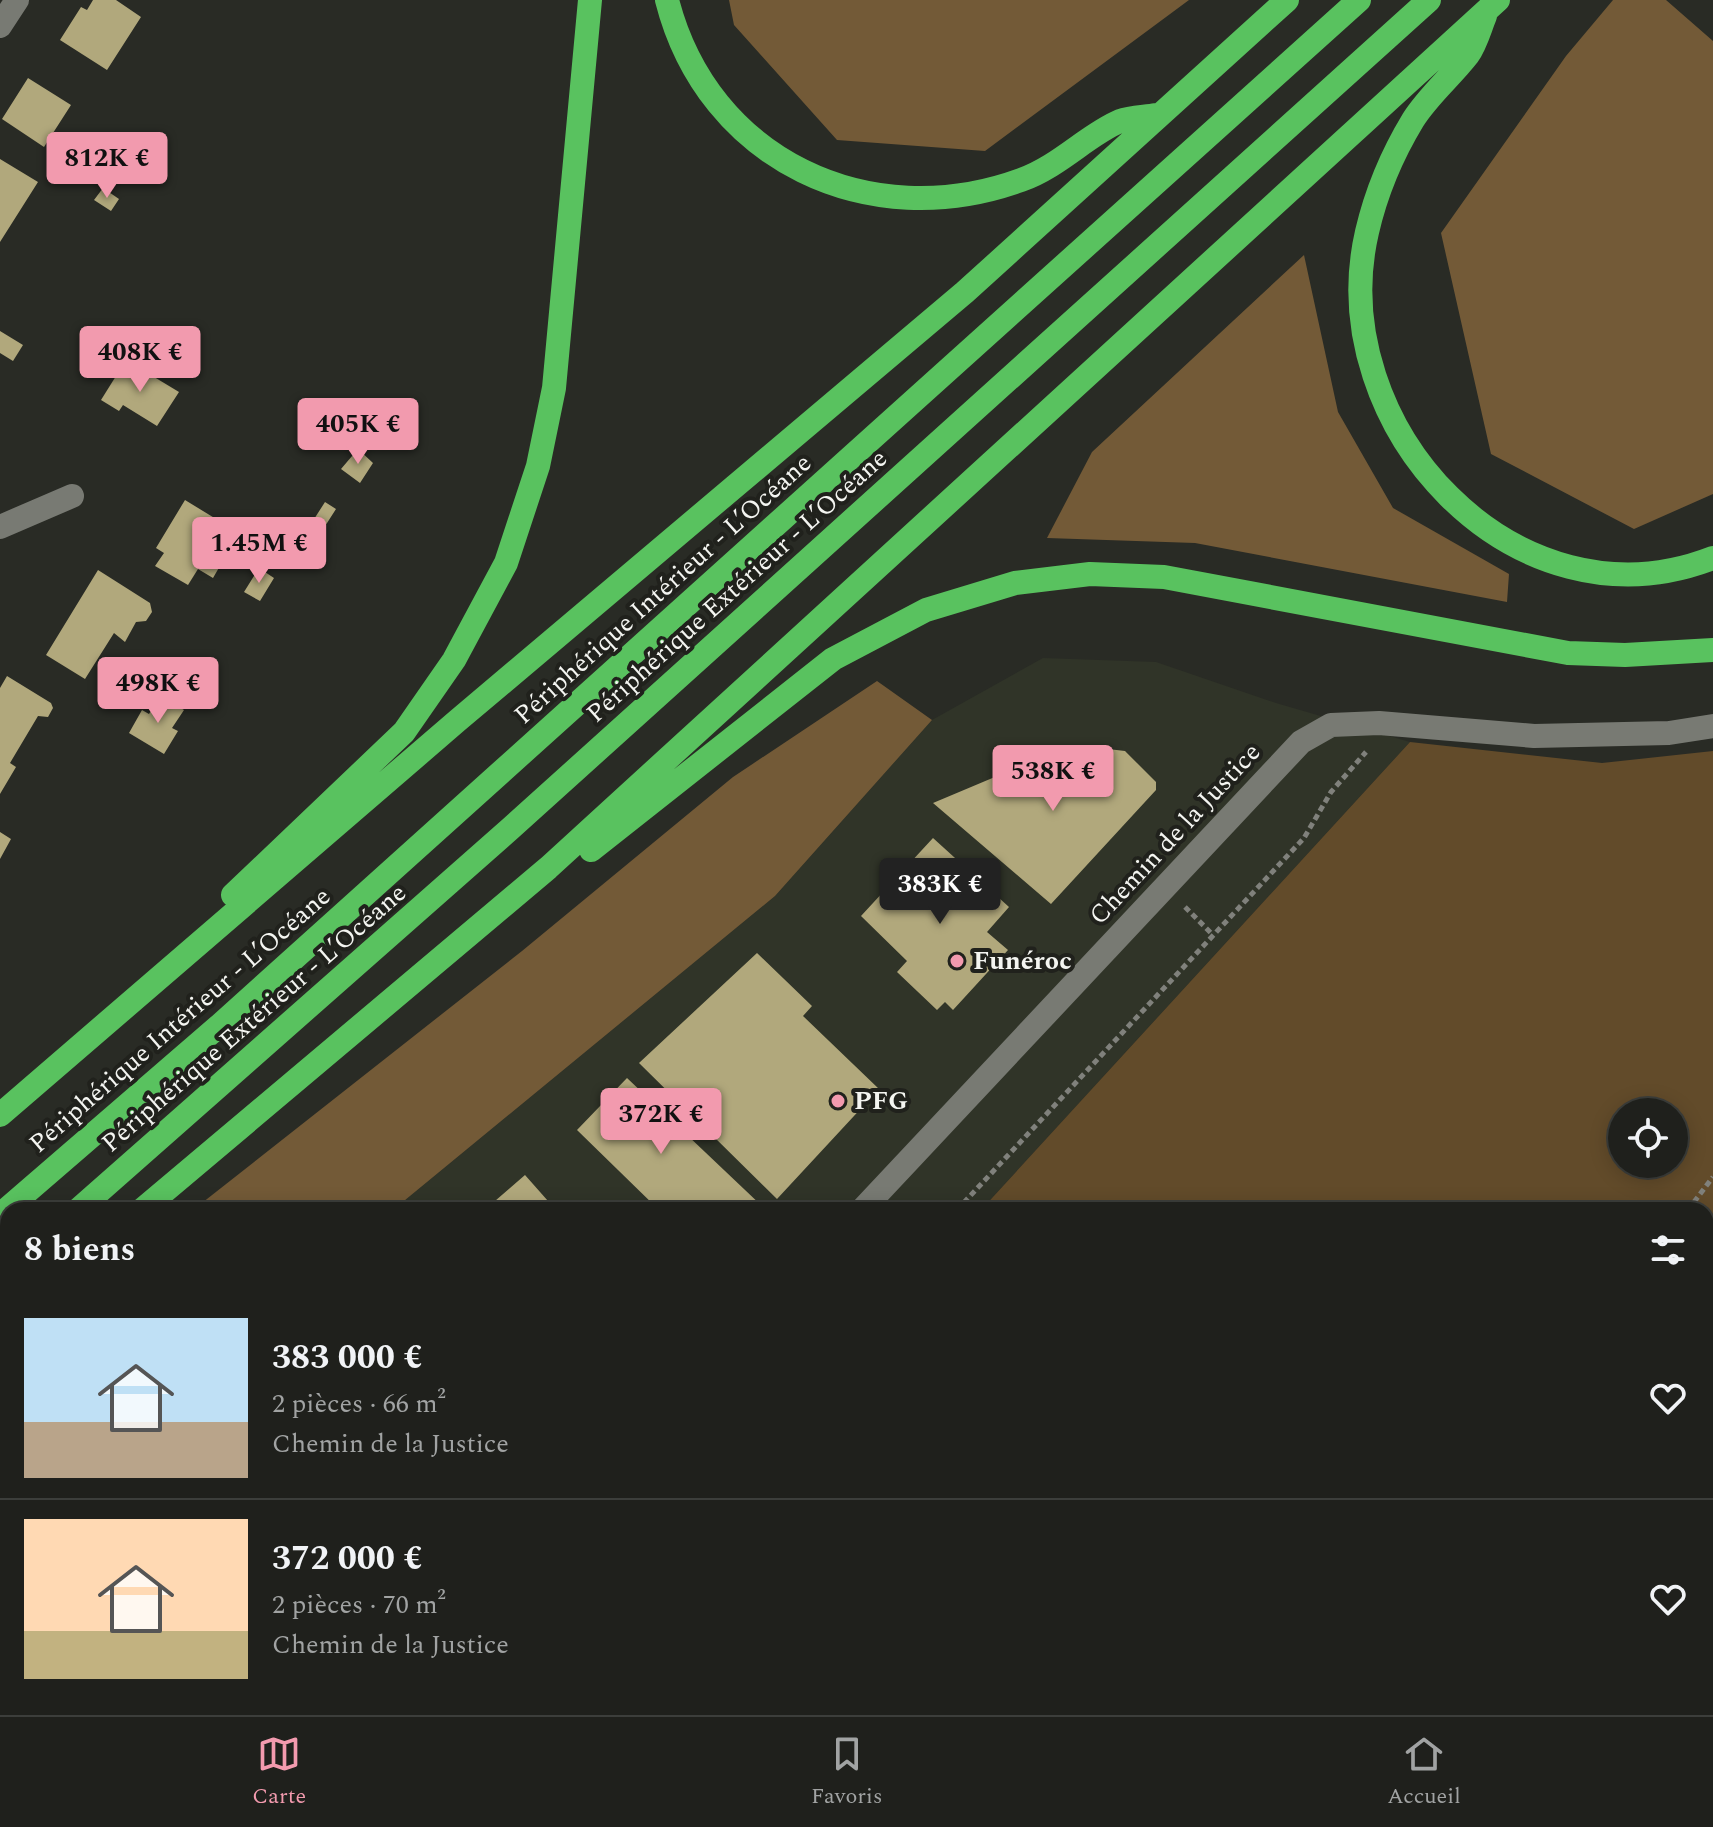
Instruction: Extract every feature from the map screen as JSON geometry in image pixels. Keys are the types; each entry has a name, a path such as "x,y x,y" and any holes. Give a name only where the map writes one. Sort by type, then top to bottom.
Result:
{"highway":[{"path":"215,929 236,890 404,732 454,660 506,563 538,466 554,388 590,0"},
{"path":"667,0 690,61 733,119 783,161 831,186 860,194 923,201 991,190 1059,162 1121,121 1156,115"},
{"path":"0,1115 965,292 1156,115 1287,0"},
{"name":"Périphérique Intérieur - L’Océane","path":"15,1202 255,993 1359,0"},
{"name":"Périphérique Extérieur - L’Océane","path":"87,1202 499,839 1429,0"},
{"path":"1493,5 1469,53 1414,119 1378,193 1370,220 1362,276 1365,341 1378,388 1402,436 1429,475 1447,496 1506,542 1567,566 1607,574 1656,574 1713,558"},
{"path":"151,1202 548,868 1493,5"},
{"path":"548,868 588,852 833,659 864,640 926,610 1015,583 1090,574 1164,577 1568,653 1641,655 1713,650"}],"street":[{"path":"0,26 17,0"},
{"path":"0,527 72,496"},
{"name":"Chemin de la Justice","path":"870,1202 1301,742 1331,725 1391,725 1534,736 1669,733 1713,726"}],"path":[{"path":"964,1202 1304,838 1331,792 1391,725"},
{"path":"1694,1202 1713,1177"}],"shaded area":[{"path":"729,0 1189,0 985,151 837,140 734,25"},
{"path":"1613,0 1666,0 1713,41 1713,494 1634,529 1491,454 1441,233 1566,56"},
{"path":"1304,255 1338,412 1393,508 1509,574 1507,602 1195,543 1047,538 1092,452"},
{"path":"1043,658 1156,662 1276,703 1410,742 988,1202 403,1202 775,896 932,720"},
{"path":"877,681 932,720 775,896 403,1202 203,1202 522,951 733,777"},
{"path":"1410,742 1602,763 1713,751 1713,1202 988,1202"}],"building":[{"path":"93,0 116,0 141,17 107,70 60,40 81,7 87,10"},
{"path":"28,78 71,105 44,147 2,119"},
{"path":"0,159 38,182 0,242"},
{"path":"103,188 119,199 111,211 94,200"},
{"path":"0,331 23,345 13,361 0,353"},
{"path":"126,360 179,392 157,426 123,405 119,411 101,400"},
{"path":"358,449 373,463 360,483 341,469"},
{"path":"185,500 239,533 213,578 198,569 188,585 155,566 164,553 156,548"},
{"path":"325,502 336,509 320,534 309,527"},
{"path":"259,568 274,578 260,601 244,592"},
{"path":"98,570 150,603 152,612 146,621 136,622 125,642 114,633 85,679 46,655"},
{"path":"7,676 51,703 53,708 48,717 38,716 10,763 16,767 0,794 0,688"},
{"path":"160,695 184,710 172,728 178,731 164,754 129,733 142,710 149,714"},
{"path":"1091,747 1125,751 1156,782 1156,790 1051,904 933,803 1033,761"},
{"path":"0,832 11,839 0,859"},
{"path":"933,838 1009,907 987,932 1008,950 953,1010 945,1002 937,1010 897,972 907,961 861,916"},
{"path":"757,953 812,1006 803,1016 879,1089 777,1199 639,1063"},
{"path":"627,1078 758,1202 651,1202 577,1130"},
{"path":"525,1175 548,1201 496,1202"}],"place":[{"name":"Funéroc","path":"957,961"},
{"name":"PFG","path":"838,1101"}]}
